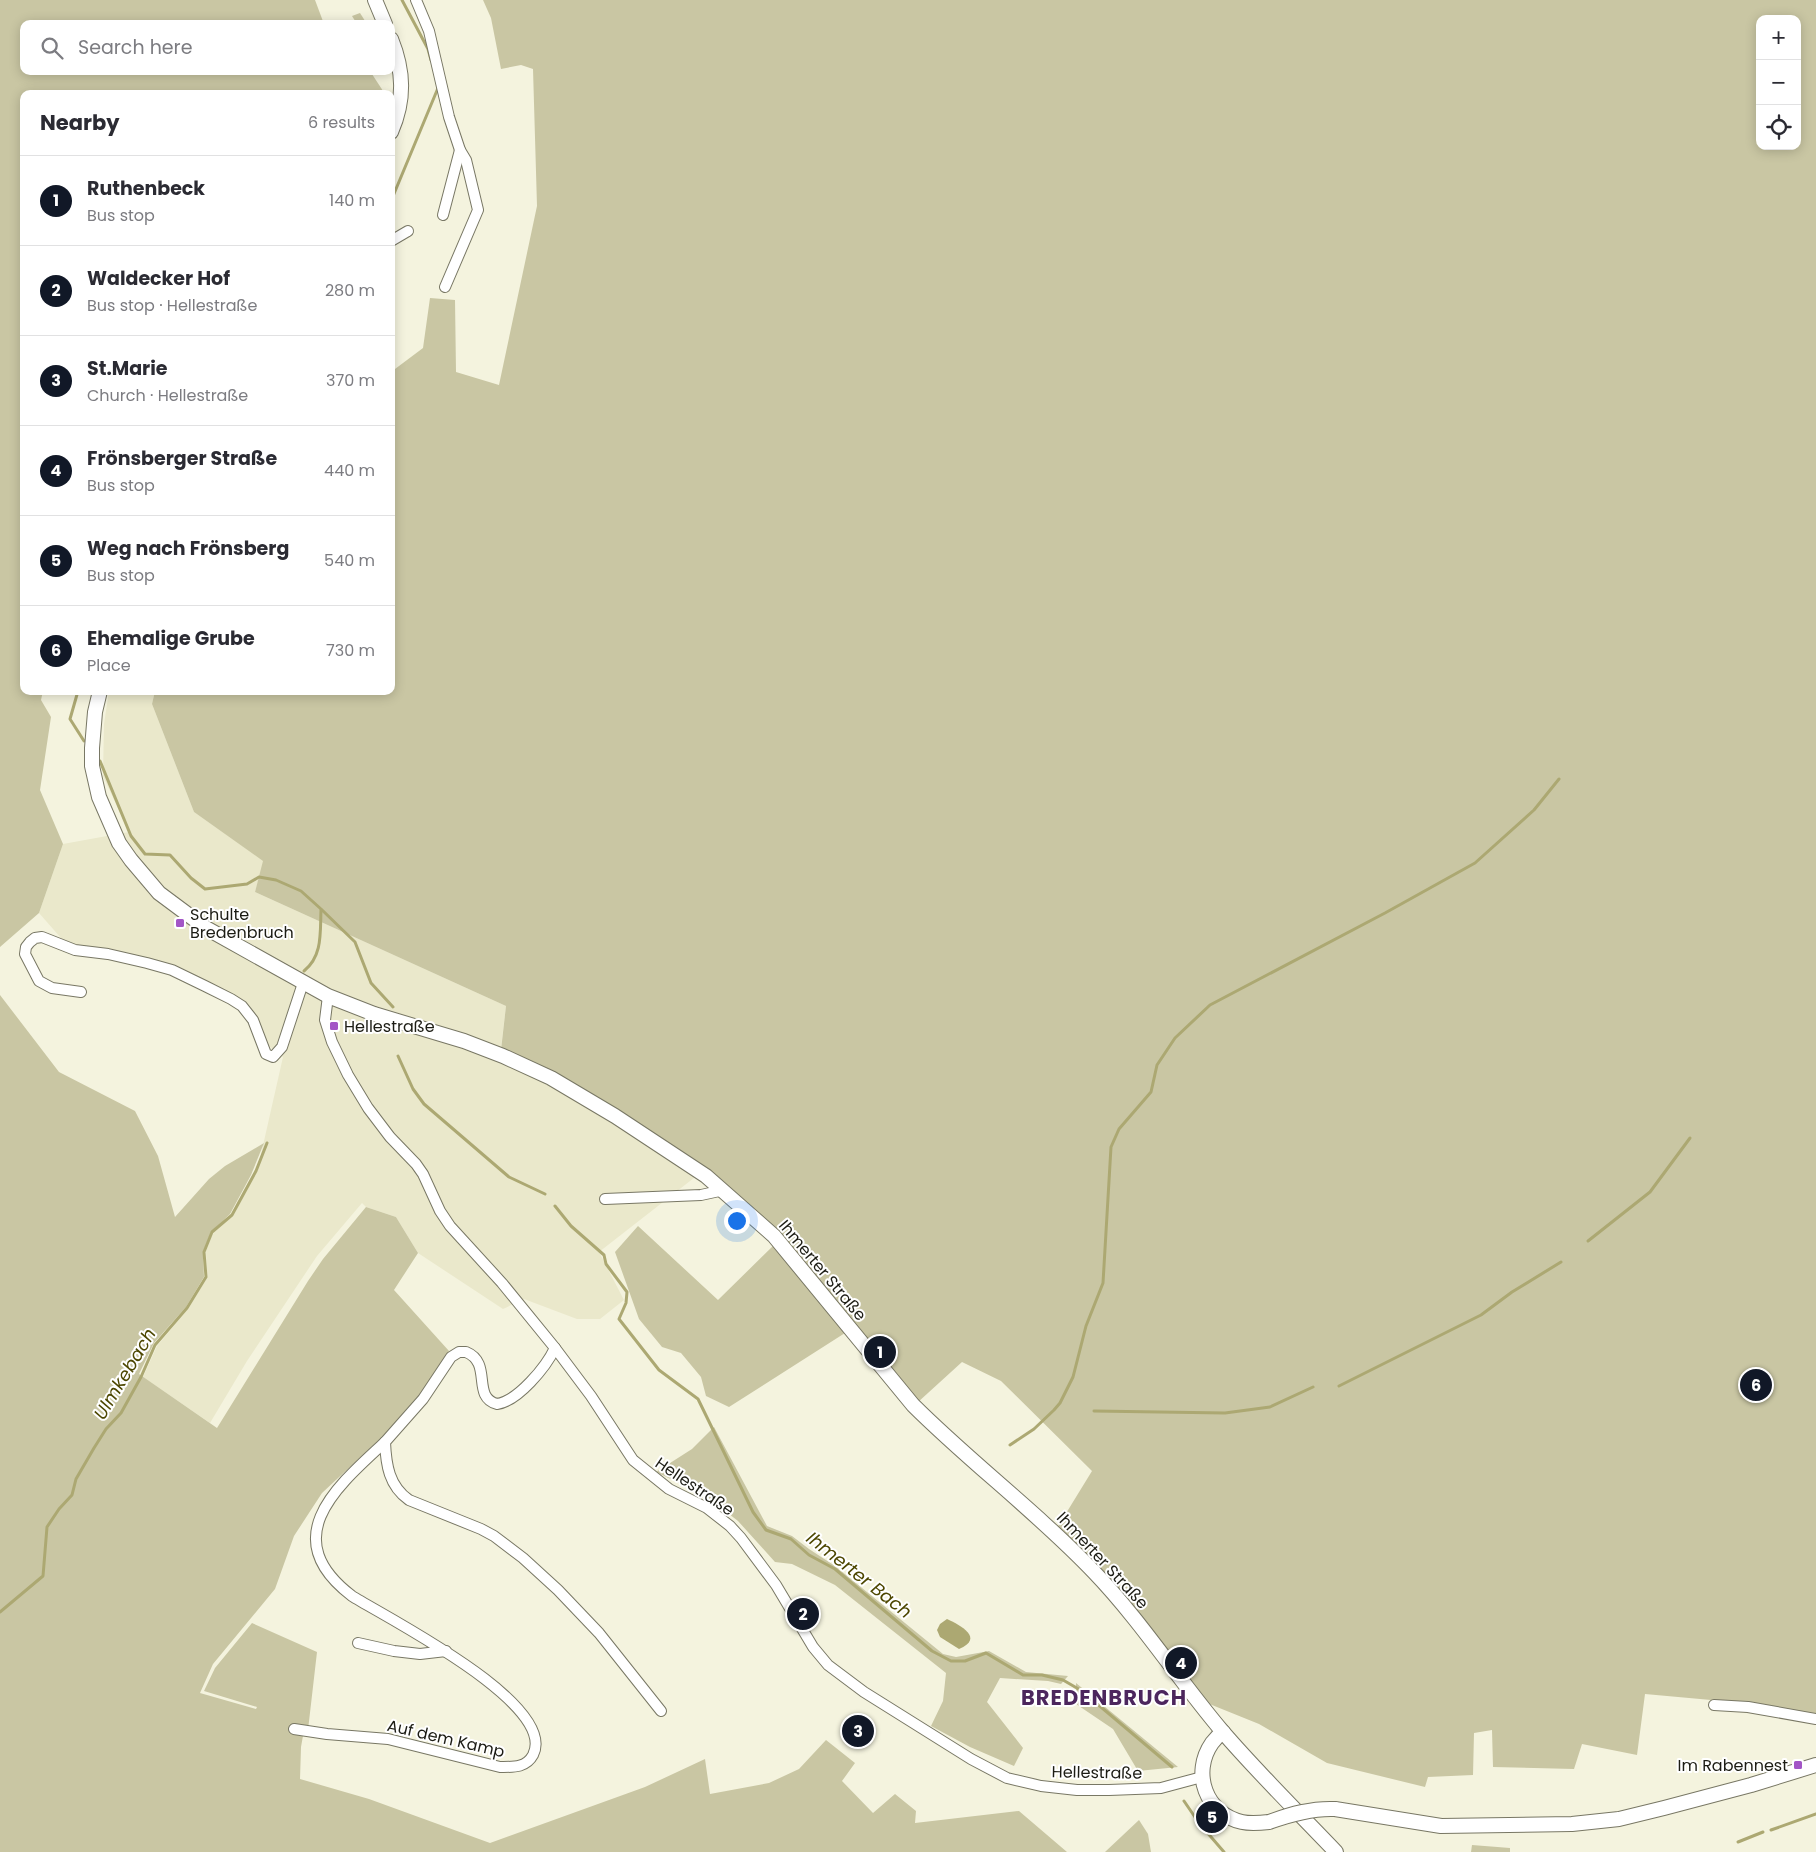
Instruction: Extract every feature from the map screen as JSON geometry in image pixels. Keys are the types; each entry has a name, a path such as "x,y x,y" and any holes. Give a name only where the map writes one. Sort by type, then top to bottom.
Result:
{"main road":[{"path":"374,0 383,20"},
{"path":"395,50 402,84 400,107 395,121"},
{"name":"Ihmerter Straße","path":"99,695 92,734 92,766 99,797 119,843 159,893 188,915 221,936 328,996 374,1014 503,1056 540,1073 615,1116 724,1190 758,1220 794,1258 913,1405 934,1426 1056,1533 1095,1573 1136,1620 1223,1732 1336,1852"},
{"path":"1223,1732 1212,1744 1206,1756 1202,1777 1210,1801 1225,1815 1242,1822 1269,1822 1304,1811 1335,1808 1441,1826 1572,1824 1619,1819 1751,1786 1816,1765"}],"street":[{"path":"416,0 430,31 449,117 460,150 466,160 478,210 445,287"},
{"path":"443,215 460,150"},
{"path":"395,238 408,230"},
{"path":"81,992 52,988 39,981 26,958 25,951 28,944 35,938 42,937 75,950 108,954 172,970 231,998 239,1004 253,1020 266,1054 273,1057 282,1047 304,982"},
{"name":"Hellestraße","path":"328,996 324,1014 327,1027 348,1075 368,1108 390,1137 423,1174 440,1210 450,1226 502,1283 555,1348 591,1396 633,1460 658,1482 681,1496 707,1508 730,1526 763,1566 819,1655 843,1677 971,1759 1007,1778 1041,1786 1077,1790 1109,1790 1161,1788 1202,1777"},
{"path":"605,1199 700,1195 724,1190"},
{"name":"Auf dem Kamp","path":"294,1729 388,1739 500,1767 524,1765 533,1754 536,1740 526,1720 512,1704 478,1673 446,1651 344,1590 327,1572 318,1553 316,1542 317,1529 326,1503 349,1474 385,1442 423,1400 447,1362 455,1354 469,1353 475,1358 481,1369 484,1394 489,1401 497,1404 512,1398 534,1379 545,1366 555,1348"},
{"path":"385,1442 391,1480 401,1494 421,1505 481,1529 523,1558 564,1596 599,1633 661,1711"},
{"path":"358,1643 394,1651 420,1654 446,1651"},
{"path":"1714,1705 1748,1706 1816,1719"}],"shaded area":[{"path":"0,0 315,0 322,20 20,20 20,75 373,75 382,90 20,90 20,695 42,695 41,700 51,717 40,790 63,844 39,913 0,947"},
{"path":"483,0 1816,0 1816,1716 1755,1704 1645,1694 1637,1755 1582,1744 1574,1769 1493,1767 1492,1730 1474,1733 1473,1775 1428,1777 1425,1787 1327,1763 1259,1724 1207,1703 1057,1528 1092,1471 1001,1381 962,1362 917,1403 735,1195 501,1050 506,1006 255,892 263,861 194,812 152,704 154,695 395,695 395,369 423,348 430,298 455,300 456,372 499,385 537,206 533,69 521,65 501,69 491,18"},
{"path":"360,13 364,20 354,20 352,16"},
{"path":"108,695 154,695 152,704 194,812 264,861 255,892 506,1006 500,1056 539,1075 699,1174 599,1252 624,1300 600,1319 577,1319 524,1299 503,1309 418,1253 396,1217 366,1207 362,1203 317,1256 247,1361 210,1423 143,1377 157,1346 188,1309 207,1278 206,1251 213,1232 233,1216 257,1172 283,1057 265,1043 251,1014 172,969 68,946 39,913 63,844 129,832 103,776 104,724"},
{"path":"0,995 59,1072 135,1111 158,1156 175,1217 209,1179 225,1166 264,1143 251,1175 230,1214 211,1232 203,1252 204,1277 186,1307 154,1343 139,1374 217,1428 308,1281 323,1259 366,1207 396,1217 418,1253 394,1290 449,1351 430,1382 395,1425 322,1493 294,1536 275,1589 213,1664 200,1693 256,1709 257,1707 204,1691 215,1668 252,1623 317,1652 308,1730 304,1730 301,1747 300,1779 369,1799 490,1843 645,1787 705,1759 710,1794 769,1783 799,1769 826,1740 855,1763 842,1781 873,1813 895,1794 916,1811 915,1823 1019,1811 1067,1852 0,1852"},
{"path":"638,1226 718,1300 775,1244 845,1333 729,1407 706,1396 701,1377 681,1353 662,1347 639,1319 615,1252"},
{"path":"714,1427 767,1526 792,1536 835,1566 943,1654 956,1657 989,1651 1026,1672 1068,1676 1061,1684 1048,1681 1000,1678 987,1702 1023,1748 1014,1766 970,1747 931,1726 943,1701 946,1673 835,1585 792,1564 775,1562 738,1521 706,1496 656,1472 692,1449"},
{"path":"947,1619 963,1628 970,1636 970,1641 959,1649 940,1637 937,1630 940,1624"},
{"path":"1076,1683 1178,1767 1138,1771 1113,1729 1076,1704"},
{"path":"1139,1820 1148,1834 1151,1852 1105,1852"},
{"path":"1472,1845 1510,1848 1510,1852 1471,1852"}],"waterway":[{"path":"402,0 428,49 431,60"},
{"path":"395,191 438,88"},
{"name":"Ihmerter Bach","path":"77,695 70,719 84,741"},
{"name":"Ihmerter Bach","path":"100,761 131,836 145,854 170,855 191,878 205,889 247,884 259,877 276,880 301,891 355,942 371,983 393,1007"},
{"path":"1010,1445 1034,1429 1054,1410 1060,1403 1073,1377 1086,1326 1103,1283 1111,1147 1119,1129 1151,1092 1157,1065 1175,1038 1210,1005 1385,913 1475,863 1534,810 1559,779"},
{"path":"304,971 315,958 317,951 321,910"},
{"name":"Ihmerter Bach","path":"398,1056 413,1089 424,1104 509,1177 545,1194"},
{"path":"1588,1241 1650,1192 1690,1138"},
{"name":"Ulmkebach","path":"0,1612 43,1576 47,1527 59,1509 72,1495 76,1479 106,1429 121,1413 141,1377 155,1345 187,1308 206,1277 204,1252 212,1232 232,1215 256,1171 267,1143"},
{"name":"Ihmerter Bach","path":"555,1206 571,1226 604,1255 606,1264 627,1292 626,1303 619,1319 659,1370 698,1399 753,1512 766,1530 791,1539 809,1555 835,1569 932,1651 951,1661 965,1661 986,1653 1023,1675 1042,1675 1063,1680 1082,1691 1172,1767"},
{"path":"1339,1386 1481,1315 1512,1292 1561,1262"},
{"path":"1094,1411 1225,1413 1270,1407 1313,1387"},
{"name":"Ihmerter Bach","path":"1184,1801 1199,1823 1224,1852"},
{"path":"1771,1830 1816,1814"},
{"path":"1738,1842 1763,1832"}],"place":[{"name":"Schulte Bredenbruch","path":"180,923"},
{"name":"Hellestraße","path":"334,1026"},
{"name":"Ruthenbeck","path":"880,1352"},
{"name":"Ehemalige Grube","path":"1756,1385"},
{"name":"Waldecker Hof","path":"803,1614"},
{"name":"Frönsberger Straße","path":"1181,1663"},
{"name":"St.Marie","path":"858,1731"},
{"name":"Im Rabennest","path":"1798,1765"},
{"name":"Weg nach Frönsberg","path":"1212,1817"}],"district":[{"name":"BREDENBRUCH","path":"1104,1698"}]}
